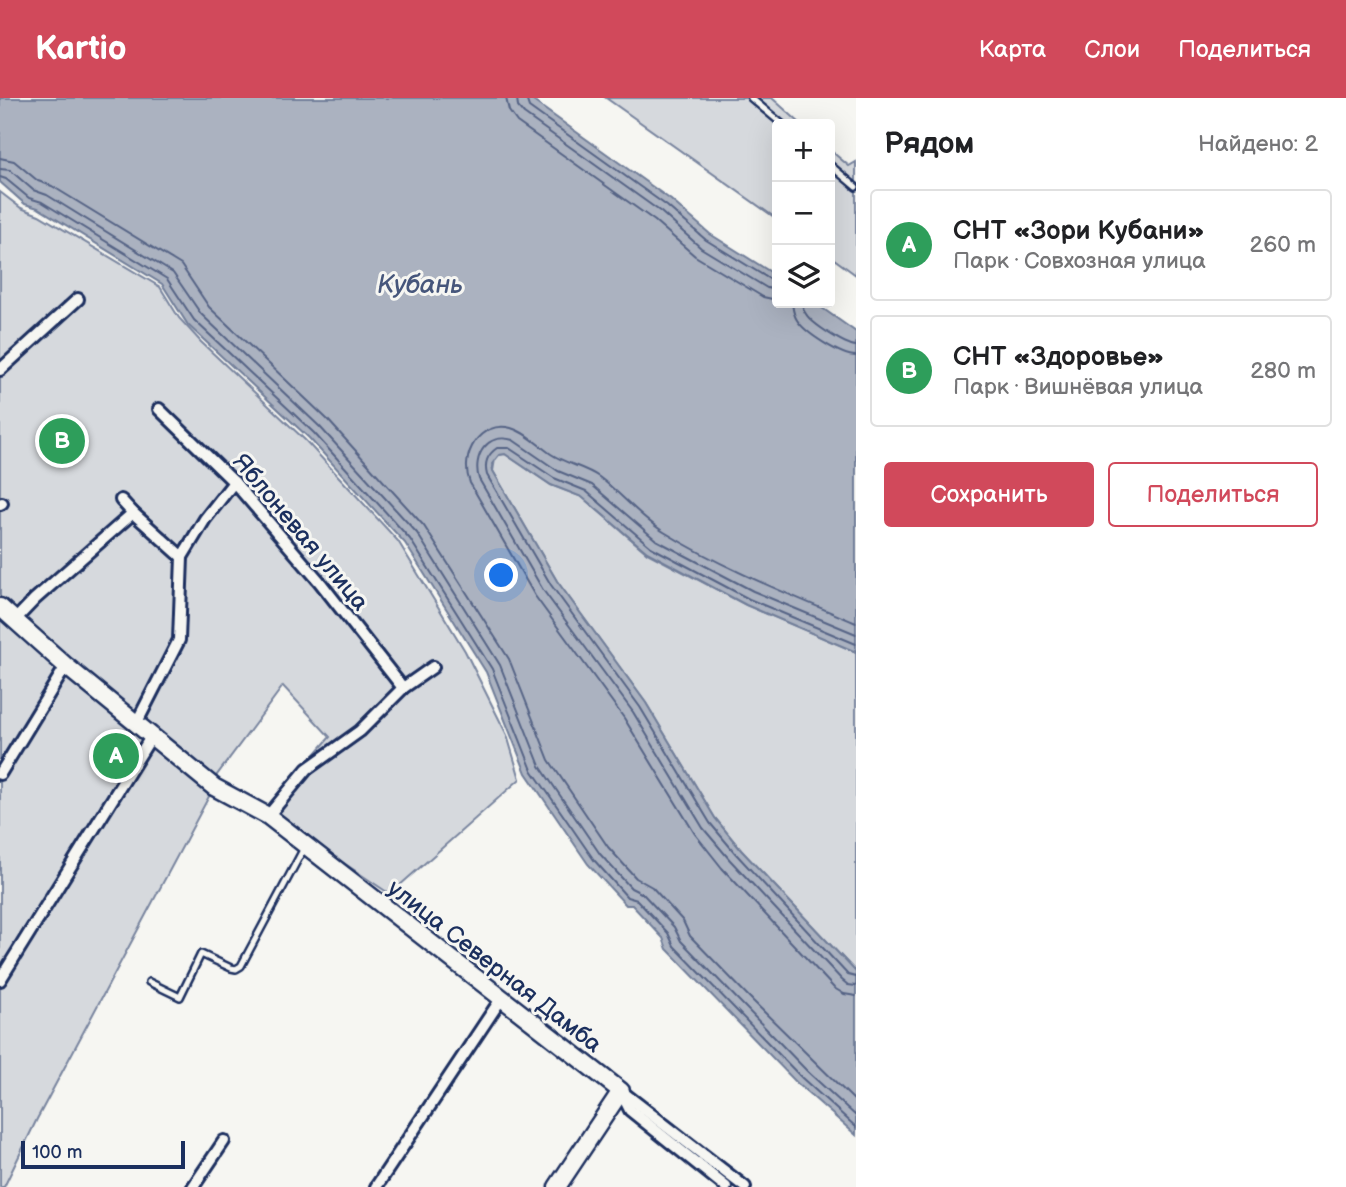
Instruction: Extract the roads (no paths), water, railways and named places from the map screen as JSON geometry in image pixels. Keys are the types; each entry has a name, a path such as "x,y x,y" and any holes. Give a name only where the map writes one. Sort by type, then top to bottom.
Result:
{"street":[{"path":"0,370 78,299"},
{"name":"Яблоневая улица","path":"159,409 234,482 318,581 403,688"},
{"path":"136,724 179,640 182,558 205,519 234,482"},
{"path":"121,500 182,558"},
{"path":"14,621 35,599 133,513"},
{"name":"улица Северная Дамба","path":"0,607 66,666 214,787 268,816 745,1187"},
{"path":"0,774 66,666"},
{"path":"268,816 307,769 360,731 403,688 433,667"},
{"path":"0,980 152,737"},
{"path":"376,1187 501,999"},
{"path":"621,1091 630,1110 711,1182 726,1187"},
{"path":"556,1187 621,1091"},
{"path":"193,1187 224,1141"}],"lane":[{"path":"751,98 776,119"},
{"path":"835,169 856,187"},
{"path":"149,982 180,997 201,954 231,968 236,969 241,965 305,845"}],"water":[{"name":"Кубань","path":"0,98 529,98 671,200 710,234 772,273 772,308 822,308 856,332 856,652 746,605 647,552 582,497 551,485 505,454 499,455 492,464 493,471 557,581 646,703 715,818 741,850 856,972 856,1135 797,1083 667,949 663,938 632,905 626,905 588,864 526,773 486,672 405,543 309,438 188,325 162,284 38,208 25,204 0,182"}],"place":[{"name":"СНТ «Здоровье»","path":"62,441"},
{"name":"СНТ «Зори Кубани»","path":"116,756"}]}
